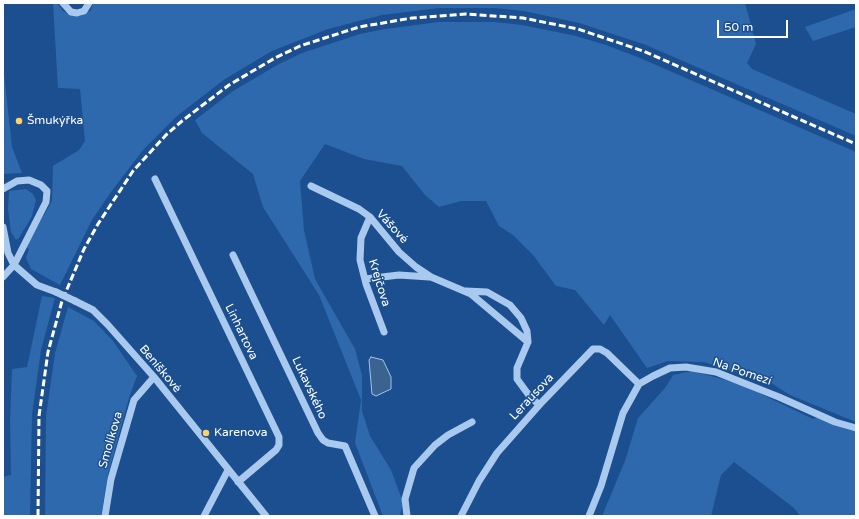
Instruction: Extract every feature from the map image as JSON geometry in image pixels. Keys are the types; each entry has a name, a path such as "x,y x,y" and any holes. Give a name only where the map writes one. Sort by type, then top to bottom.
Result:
{"street":[{"path":"63,3 71,12 77,13 84,11 90,3"},
{"name":"Linhartova","path":"155,179 279,436 279,445 276,450 238,482"},
{"path":"3,189 17,181 29,180 40,185 47,191 46,202 14,265 3,277"},
{"name":"Vášové","path":"311,186 351,204 370,217 399,252 431,277 466,291 491,309 528,342"},
{"name":"Krejčova","path":"370,217 364,228 359,250 364,279 384,332"},
{"path":"3,227 8,254 14,265"},
{"name":"Lukavského","path":"233,255 318,433 322,440 328,443 345,446 375,516"},
{"name":"Beníškové","path":"14,265 37,284 93,310 154,378 266,516"},
{"name":"Vášové","path":"364,279 398,275 431,277"},
{"name":"Vášové","path":"466,291 487,292 510,305 521,318 527,331 528,342"},
{"path":"528,342 517,368 517,379 528,394 539,405"},
{"name":"Lerausova","path":"461,516 479,481 497,453 539,405 593,349 600,349 607,353 640,384"},
{"name":"Na Pomezí","path":"589,516 601,486 623,413 640,384 670,368 678,366 716,372 779,397 835,422 856,428"},
{"name":"Smolíkova","path":"105,516 111,479 134,400 154,378"},
{"path":"407,516 405,500 414,468 435,444 472,422"},
{"path":"204,516 228,470"}],"shaded area":[{"path":"53,3 57,3 63,11 71,15 81,16 91,10 93,3 745,3 756,44 747,63 752,69 856,114 856,136 646,45 579,23 524,11 495,8 439,8 382,15 328,29 272,51 225,79 177,116 143,150 111,192 92,220 60,285 31,269 26,258 29,249 26,246 52,201 53,166 79,150 85,141 80,89 58,88"},
{"path":"856,9 856,27 813,41 805,27"},
{"path":"439,22 494,22 522,25 576,36 606,45 640,58 856,152 856,422 790,395 771,383 704,362 668,361 647,368 610,315 604,325 575,290 556,286 533,255 513,235 499,226 486,201 461,201 439,207 425,195 402,166 364,159 325,144 300,181 304,230 315,279 355,349 362,375 362,411 370,436 391,470 403,502 400,516 383,516 355,443 361,400 319,295 263,207 253,174 202,133 195,120 233,91 279,64 302,53 360,34"},
{"path":"3,65 12,147 22,173 3,174"},
{"path":"26,189 33,194 36,200 32,216 19,238 16,240 11,232 8,209 9,191"},
{"path":"42,296 55,298 41,350 32,415 30,516 3,516 3,477 11,475 10,421 12,369 27,367"},
{"path":"68,307 94,321 113,341 137,376 129,398 108,474 101,516 45,516 46,416 55,353"},
{"path":"371,357 383,360 391,377 391,389 376,396 372,394 369,360"},
{"path":"692,371 740,384 813,419 820,417 856,430 856,516 800,516 794,508 734,462 721,475 711,516 602,516 625,461 638,418 665,388 673,375"}],"railway":[{"path":"38,516 39,416 48,352 62,301 84,249 98,224 133,171 166,135 229,85 275,58 300,46 359,27 412,18 466,14 523,18 578,29 643,51 856,144"}],"place":[{"name":"Šmukýřka","path":"19,121"},
{"name":"Karenova","path":"206,433"}]}
